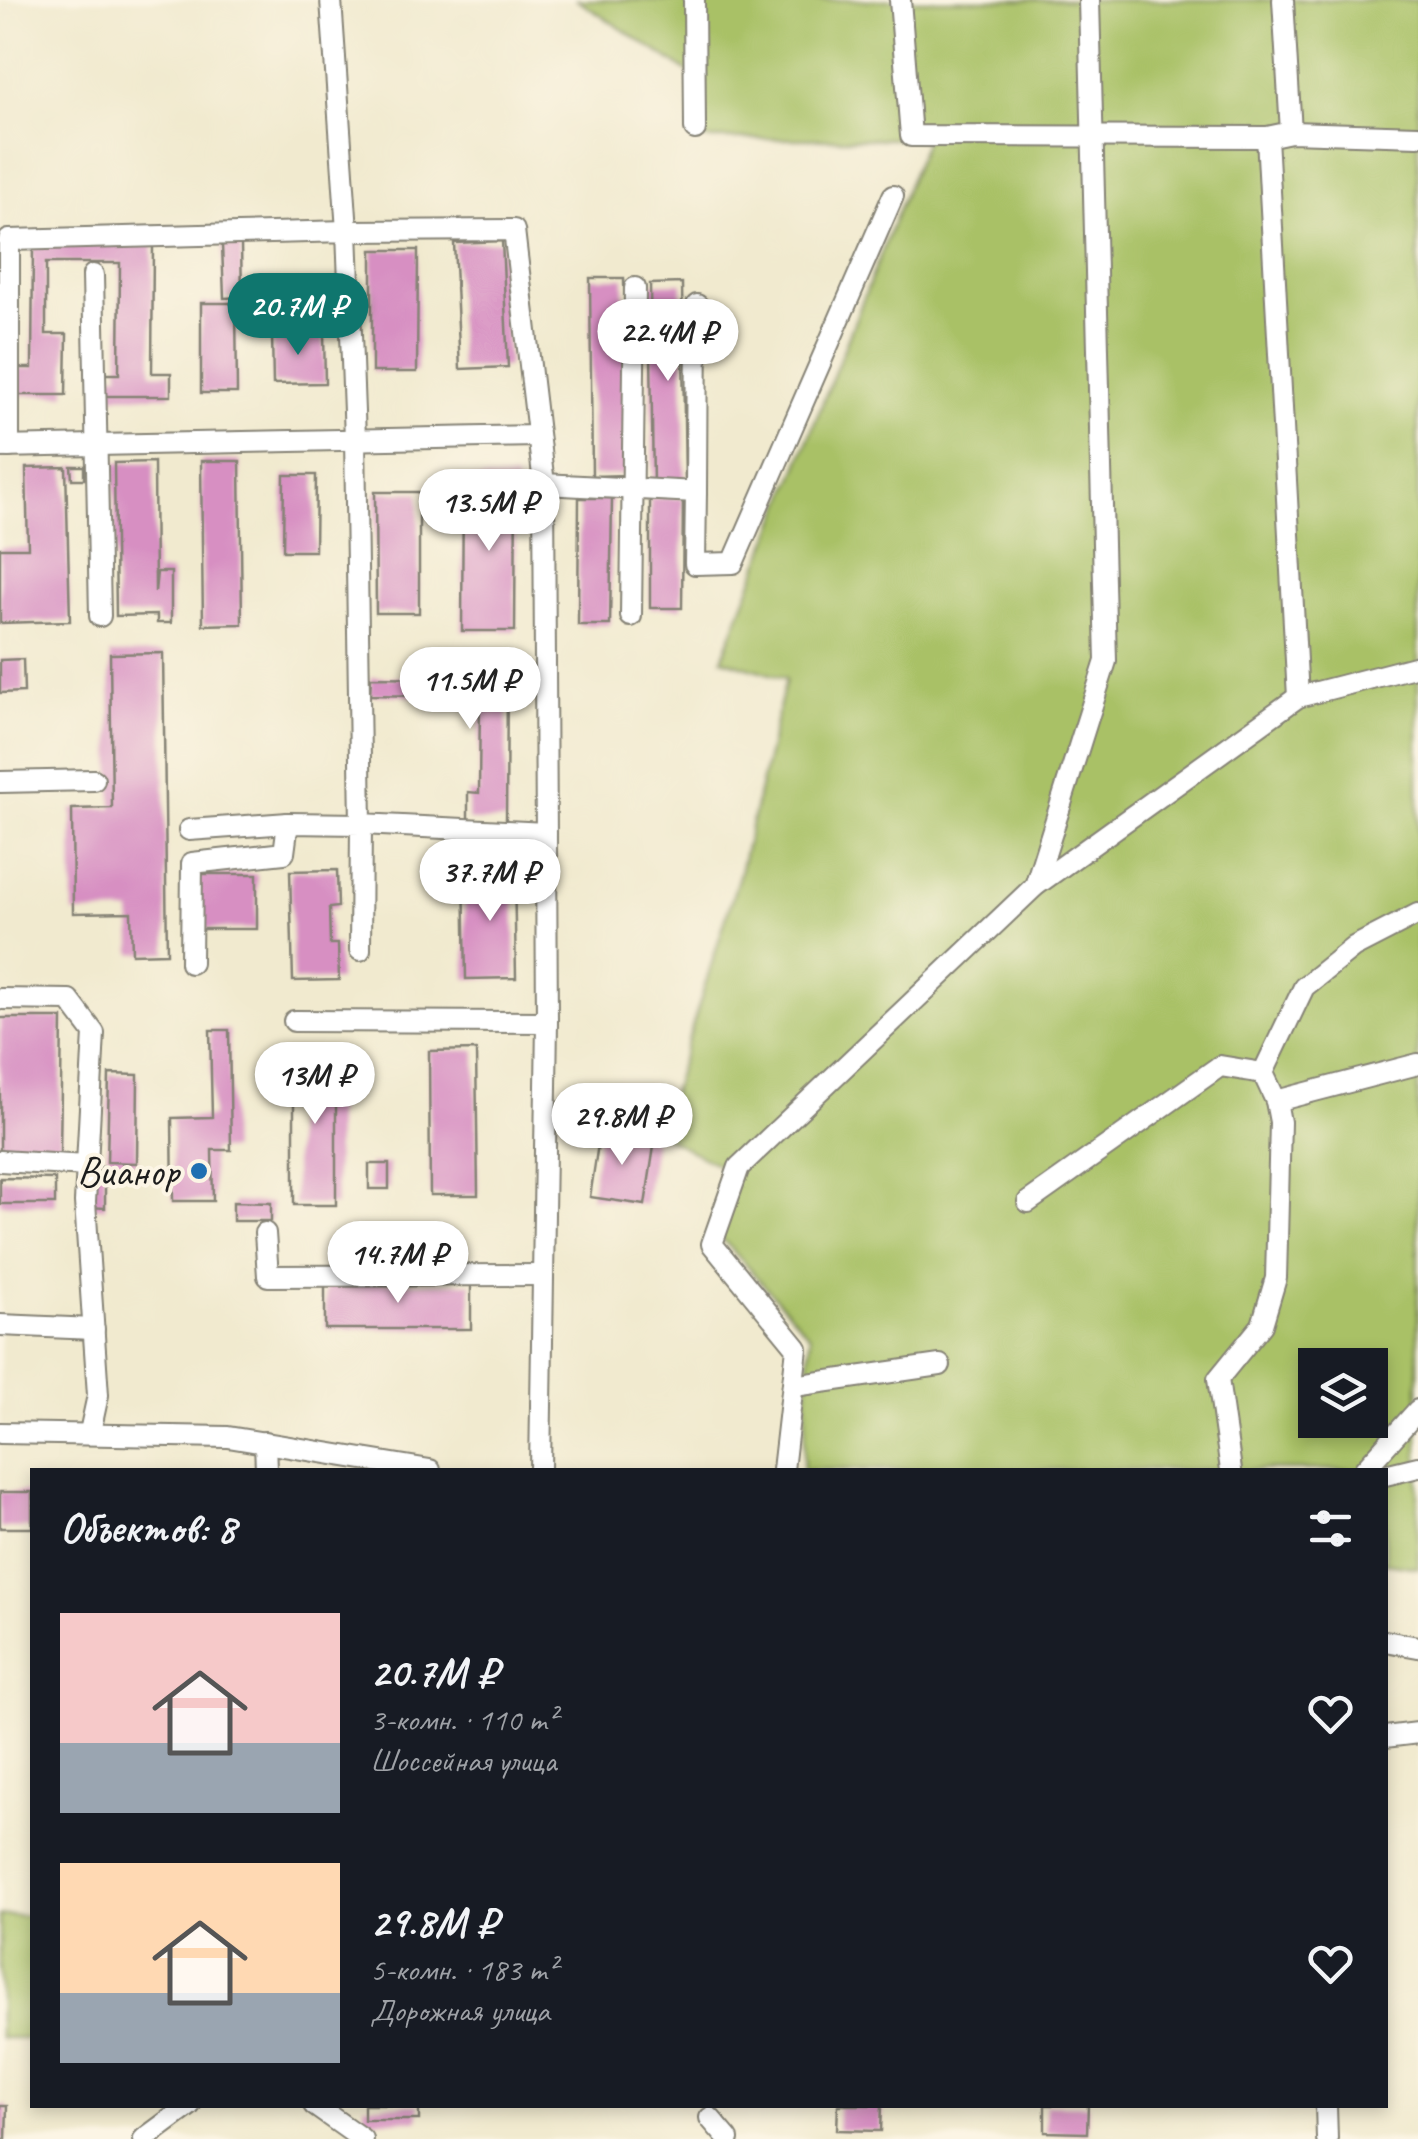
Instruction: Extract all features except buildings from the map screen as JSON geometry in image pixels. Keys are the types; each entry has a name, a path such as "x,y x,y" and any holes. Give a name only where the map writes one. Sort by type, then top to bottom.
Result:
{"street":[{"path":"331,0 356,438 360,950"},
{"path":"694,0 695,129"},
{"path":"900,0 911,136 1267,138 1291,132 1418,136"},
{"path":"1035,886 1106,661 1089,0"},
{"path":"1283,0 1291,132"},
{"path":"1267,138 1298,696"},
{"path":"696,305 695,564 733,563 892,196"},
{"path":"538,436 5,447 9,240 514,230 544,484 547,1022 540,1468"},
{"path":"94,275 100,616"},
{"path":"631,616 635,288"},
{"path":"544,484 696,492"},
{"path":"783,1468 798,1348 712,1244 739,1168 1035,886 1298,696 1418,666"},
{"path":"0,782 94,780"},
{"path":"188,830 288,823 546,832"},
{"path":"191,963 192,863 284,852 288,823"},
{"path":"1230,1468 1218,1380 1262,1326 1276,1278 1280,1122 1263,1073 1304,987 1354,947 1418,914"},
{"path":"0,1000 69,1000 94,1033 85,1202 98,1395 90,1432"},
{"path":"294,1022 547,1022"},
{"path":"1276,1102 1418,1064"},
{"path":"1028,1202 1220,1066 1263,1073"},
{"path":"0,1161 87,1166"},
{"path":"266,1232 268,1276 543,1275"},
{"path":"0,1325 94,1329"},
{"path":"794,1386 940,1364"},
{"path":"1366,1468 1418,1410"},
{"path":"0,1433 228,1438 265,1442 347,1463 406,1468"},
{"path":"265,1442 266,1468"},
{"path":"1388,1474 1418,1467"},
{"path":"1388,1641 1418,1646"},
{"path":"1388,1737 1418,1732"},
{"path":"144,2139 186,2108"},
{"path":"1326,2108 1327,2139"},
{"path":"344,2116 362,2139"},
{"path":"710,2118 728,2139"}],"green space":[{"path":"577,0 1418,0 1418,1568 1388,1563 1388,1468 803,1468 810,1336 714,1230 733,1173 659,1134 740,872 786,679 722,659 926,139 699,139 705,83"},
{"path":"30,1915 30,2038 0,2038 0,1916"}],"place":[{"name":"Вианор","path":"199,1171"}]}
